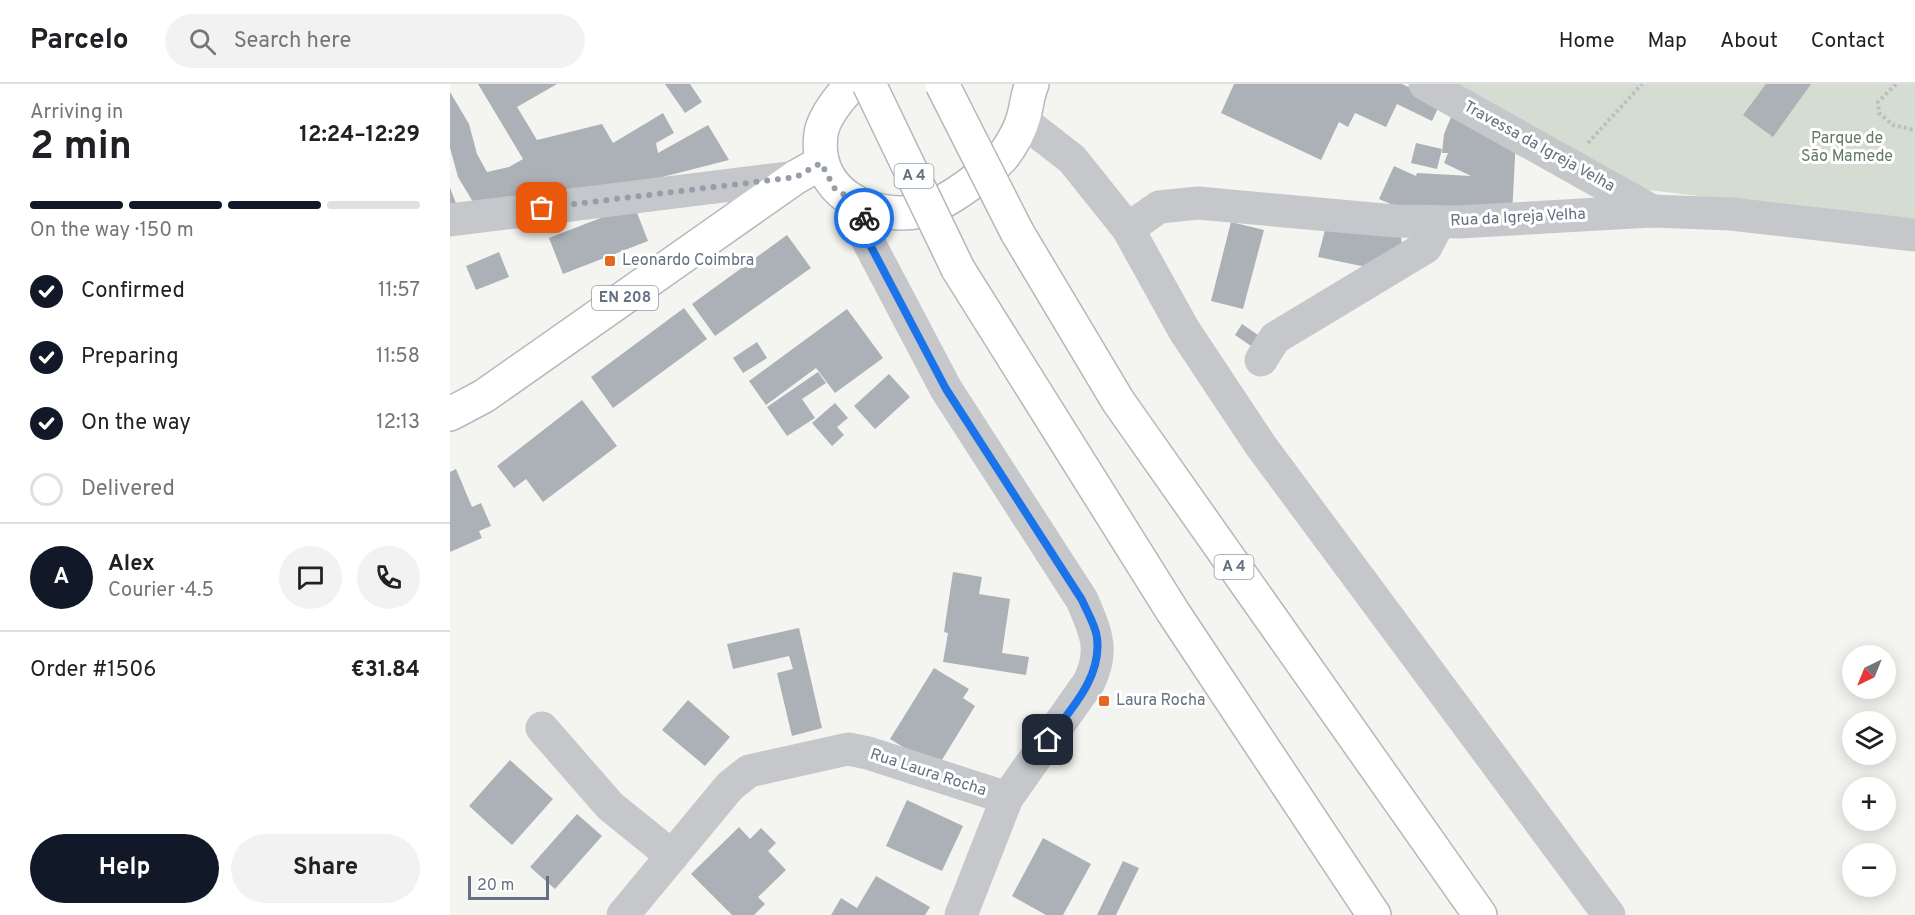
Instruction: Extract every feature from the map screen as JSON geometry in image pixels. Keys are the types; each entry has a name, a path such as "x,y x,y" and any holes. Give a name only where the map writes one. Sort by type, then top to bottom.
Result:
{"main road":[{"path":"852,84 831,113 821,132 809,170 862,206 893,213 923,211 969,186 1004,156 1027,95"},
{"name":"A 4","path":"869,84 958,268 1173,612 1374,915"},
{"name":"A 4","path":"942,84 1017,232 1118,401 1480,915"},
{"name":"EN 208","path":"450,414 484,396 809,170"}],"street":[{"name":"Travessa da Igreja Velha","path":"1425,84 1652,211"},
{"path":"1027,95 1072,159 1128,229 1184,330 1261,446 1609,915"},
{"path":"450,220 809,170"},
{"name":"Rua da Igreja Velha","path":"1128,229 1160,207 1198,203 1395,221 1439,222 1652,211 1731,214 1915,235"},
{"path":"862,206 868,241 946,389 1082,600 1097,637 1097,665 1089,682 1007,798 961,915"},
{"path":"1261,360 1275,338 1426,247 1439,222"},
{"path":"542,729 610,806 672,856"},
{"name":"Rua Laura Rocha","path":"623,915 730,786 748,771 848,749 868,753 1007,798"}],"path":[{"path":"1569,164 1642,84"},
{"path":"1896,84 1878,102 1879,113 1893,124 1915,130"}],"green space":[{"name":"Parque de São Mamede","path":"1451,84 1915,84 1915,222 1623,187"}],"building":[{"path":"478,84 557,84 517,107 537,140 602,124 613,143 663,113 674,133 656,143 658,153 708,125 729,160 485,222 458,177 450,148 450,92 469,124 477,154 487,172 509,167 523,159"},
{"path":"665,84 690,84 702,102 685,113"},
{"path":"1234,84 1402,84 1441,102 1432,121 1397,104 1386,127 1355,113 1348,127 1339,122 1321,160 1221,113"},
{"path":"1766,84 1811,84 1773,137 1743,115"},
{"path":"1454,110 1516,137 1512,215 1393,205 1379,199 1394,166 1416,176 1417,173 1471,176 1444,163 1448,153 1442,153 1444,134"},
{"path":"1416,143 1442,149 1437,169 1411,163"},
{"path":"450,188 458,208 450,211"},
{"path":"634,205 648,241 563,274 549,238"},
{"path":"1231,222 1264,230 1243,309 1211,301"},
{"path":"1327,222 1401,235 1402,248 1371,268 1318,257"},
{"path":"787,235 811,268 715,336 692,304"},
{"path":"499,252 509,277 476,290 466,266"},
{"path":"684,308 707,339 613,408 591,377"},
{"path":"847,309 883,358 835,393 816,368 766,405 749,381"},
{"path":"1242,324 1261,337 1254,348 1235,335"},
{"path":"757,342 767,358 743,373 733,358"},
{"path":"818,372 826,383 802,399 815,418 787,436 767,407"},
{"path":"889,374 910,397 875,429 854,406"},
{"path":"582,400 617,446 543,502 526,479 514,488 497,466"},
{"path":"835,403 848,418 837,427 844,435 832,446 812,423"},
{"path":"456,469 472,507 481,503 491,526 479,531 482,538 450,552 450,472"},
{"path":"953,572 982,577 979,594 1010,599 1002,653 1029,657 1026,675 943,662 948,633 944,632"},
{"path":"799,628 822,728 792,736 777,673 793,669 789,656 733,669 727,644"},
{"path":"934,668 969,689 963,698 975,706 937,768 890,739"},
{"path":"688,700 730,737 705,766 662,730"},
{"path":"510,760 553,799 512,845 469,806"},
{"path":"907,800 963,826 942,871 886,846"},
{"path":"577,814 602,836 555,889 530,867"},
{"path":"739,827 750,839 761,828 776,843 768,851 786,870 758,897 765,904 754,915 732,915 691,874"},
{"path":"1043,838 1091,864 1063,915 1046,915 1012,896"},
{"path":"1123,861 1139,868 1116,915 1097,915"},
{"path":"876,876 930,907 925,915 831,915 841,898 857,908"}],"way so far":[{"path":"542,208 796,177 821,163 835,189 862,206 864,218"}],"place":[{"name":"Leonardo Coimbra","path":"610,261"},
{"name":"Laura Rocha","path":"1104,701"}],"route":[{"path":"864,218 868,241 946,389 1082,600 1097,637 1097,665 1089,682 1048,740"}]}
